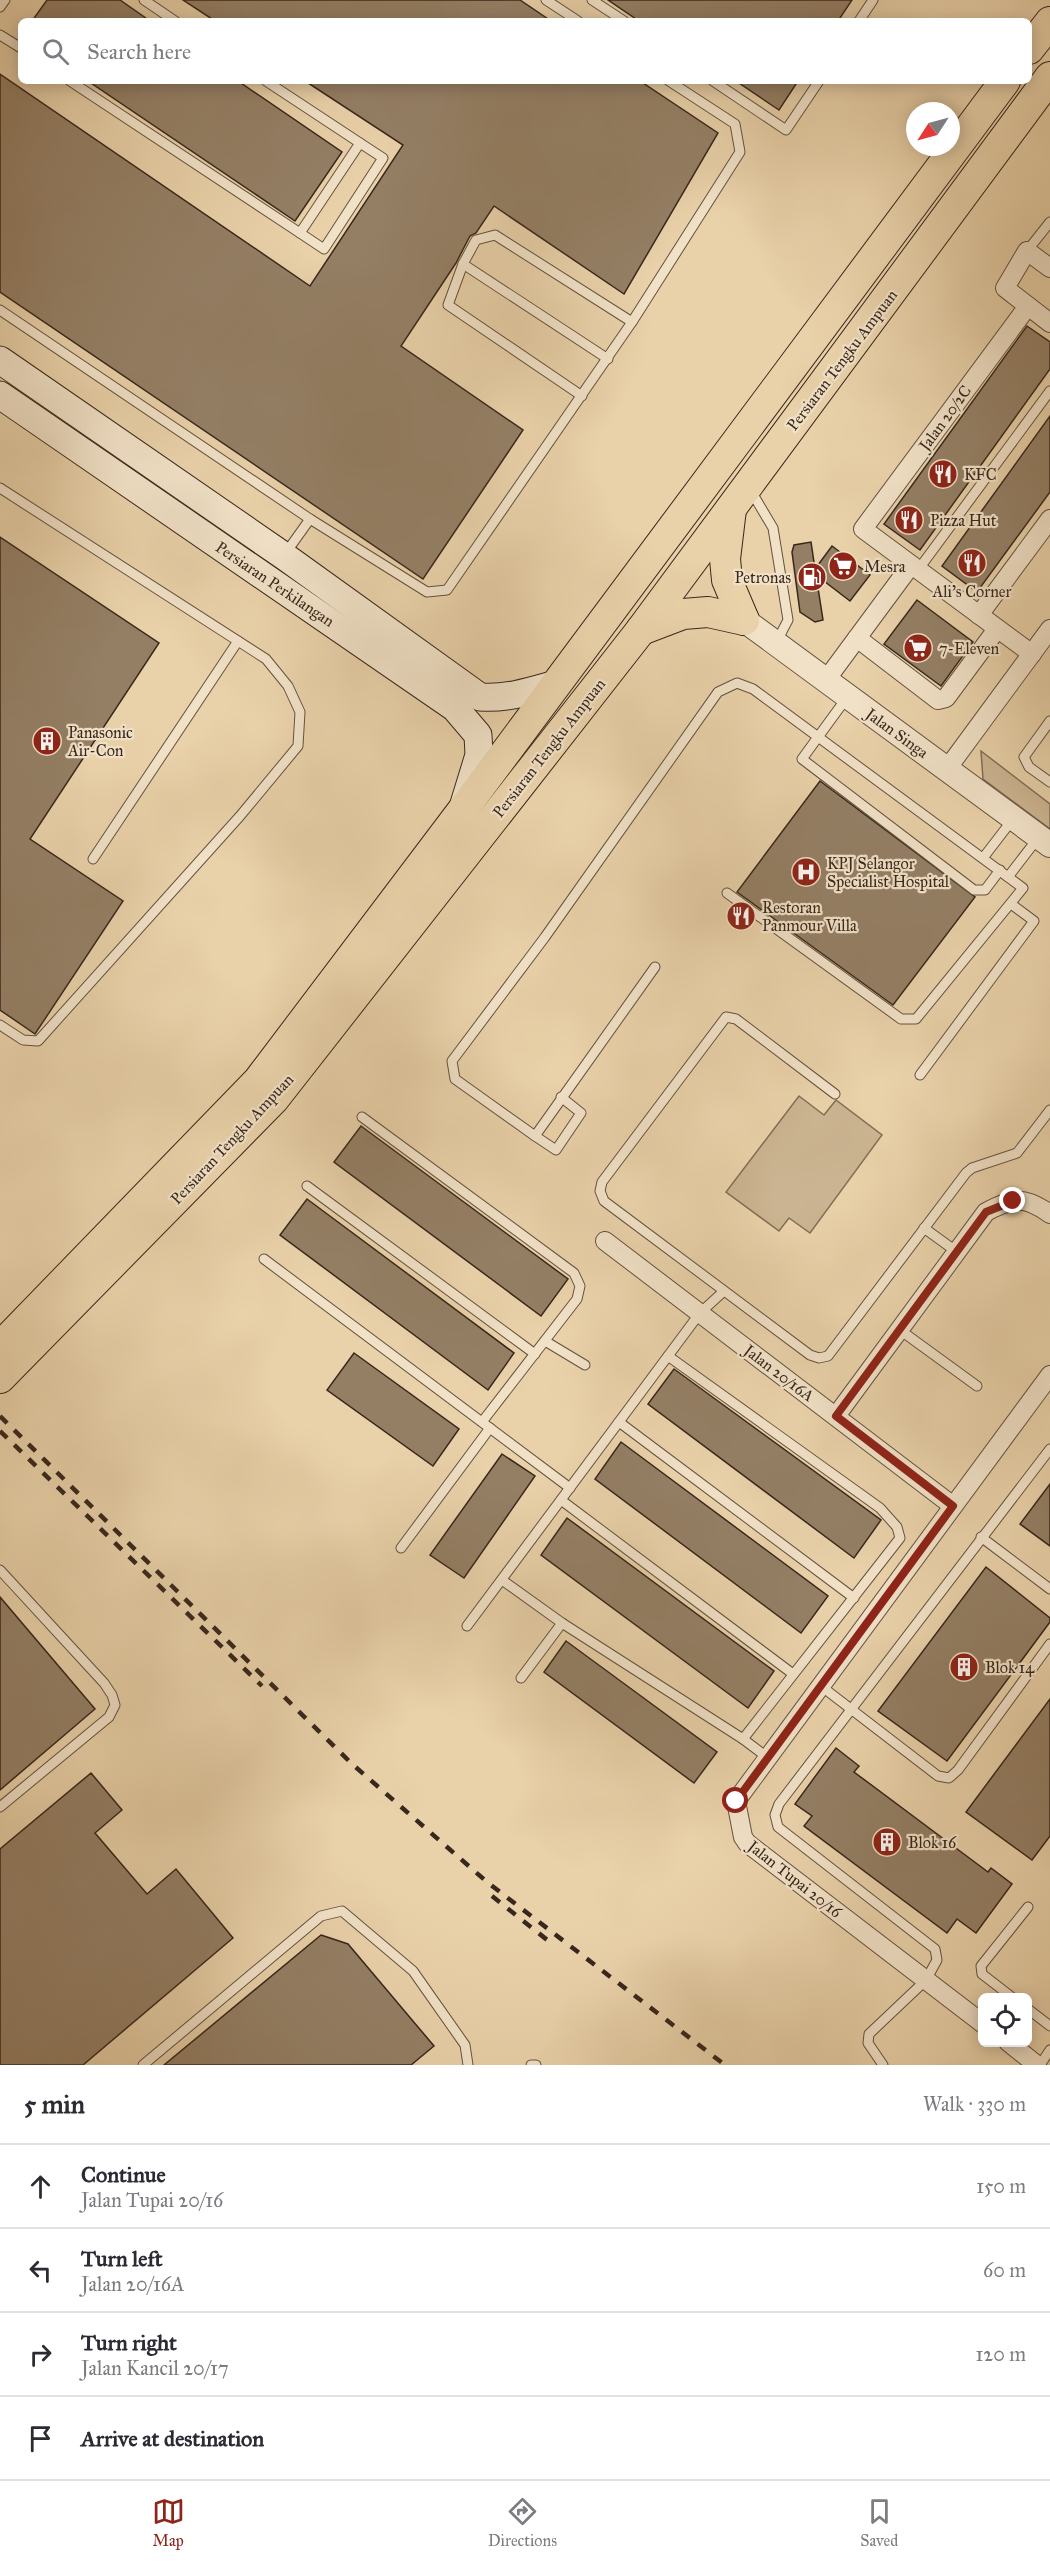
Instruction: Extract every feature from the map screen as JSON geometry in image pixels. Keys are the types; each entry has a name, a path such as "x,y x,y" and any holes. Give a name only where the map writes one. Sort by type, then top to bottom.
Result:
{"main road":[{"path":"1032,23 1046,0"},
{"path":"1032,45 1050,22"},
{"name":"Persiaran Tengku Ampuan","path":"14,1344 274,1099 641,630 1050,77"},
{"path":"984,107 997,84"},
{"name":"Persiaran Tengku Ampuan","path":"0,1378 14,1344 258,1081 462,811 1003,84"},
{"path":"1009,135 1050,89"},
{"path":"0,360 284,556 480,697 495,698 520,694 556,684"},
{"name":"Persiaran Perkilangan","path":"0,395 455,708 478,735 479,755 462,811"},
{"path":"739,498 725,560 728,580 744,621"},
{"path":"641,630 683,614 708,612 744,621"}],"street":[{"path":"1050,268 1027,251 1005,288 1050,323"},
{"name":"Jalan 20/2C","path":"915,567 863,529 1028,306"},
{"path":"979,615 1050,519"},
{"path":"825,680 856,638 915,567 1032,654"},
{"name":"Jalan Singa","path":"744,621 1044,841"},
{"path":"856,638 938,700 946,698 997,629"},
{"path":"947,769 1050,629"},
{"path":"836,1416 986,1212 1013,1201 1034,1202 1050,1214"},
{"name":"Jalan 20/16A","path":"605,1240 953,1506"},
{"name":"Jalan Tupai 20/16","path":"978,2020 747,1843 743,1837 736,1801 953,1506 1047,1386"},
{"path":"1014,2047 1039,2065"}],"lane":[{"path":"0,7 5,0"},
{"path":"144,0 171,18"},
{"path":"546,0 573,18"},
{"path":"592,0 619,18"},
{"path":"861,18 873,0"},
{"path":"0,35 18,46"},
{"path":"75,84 324,249 383,158 271,84"},
{"path":"0,310 310,519 427,592 447,590 608,358 740,152 735,124 674,84"},
{"path":"717,84 786,130 817,84"},
{"path":"300,233 360,143"},
{"path":"1027,251 1050,222"},
{"path":"582,396 447,305 463,264 476,240 495,235 632,322"},
{"path":"463,264 608,358"},
{"path":"915,567 1050,391"},
{"path":"0,488 266,659 288,686 300,712 298,746 240,816 38,1041 23,1040 0,1024"},
{"path":"739,498 773,528 788,620 776,644"},
{"path":"284,556 310,519"},
{"path":"93,859 238,641"},
{"path":"561,1097 581,1113 556,1150 455,1079 452,1061 545,937 718,692 737,683 753,689 1023,888 916,1019 901,1018 727,893"},
{"path":"848,696 802,759 974,890 985,890 1000,870"},
{"path":"1050,721 1024,757 1029,767 1050,782"},
{"path":"983,858 1014,818"},
{"path":"1008,877 1044,841"},
{"path":"920,1075 1034,921 1011,904"},
{"path":"535,1136 654,967"},
{"path":"835,1094 736,1019 726,1017 602,1182 600,1191 604,1201 810,1356 819,1358 828,1356 966,1173 972,1168 1017,1153 1050,1110"},
{"path":"362,1117 574,1274 580,1286 577,1299 535,1354 401,1548"},
{"path":"307,1186 535,1354"},
{"path":"924,1228 957,1252"},
{"path":"264,1259 570,1488"},
{"path":"466,1626 700,1313 724,1291"},
{"path":"900,1330 977,1386"},
{"path":"545,1341 585,1365"},
{"path":"668,1356 880,1508 897,1527 900,1538 743,1739"},
{"path":"619,1422 854,1598"},
{"path":"883,2065 868,2043 869,2034 926,1980 938,1960 935,1948 778,1827 775,1815 779,1804 1050,1449"},
{"path":"561,1500 793,1674"},
{"path":"981,1537 1050,1589"},
{"path":"0,1570 104,1683 115,1705 109,1717 0,1807"},
{"path":"502,1580 562,1623 743,1739 768,1758"},
{"path":"521,1678 562,1623"},
{"path":"821,1686 938,1776 949,1778 958,1770 1050,1644"},
{"path":"1007,1993 982,1974 981,1966 1028,1907"},
{"path":"143,2065 321,1916 342,1911 413,1971 465,2045 468,2065"},
{"path":"1032,2011 1050,2026"},
{"path":"1039,2065 1050,2050"},
{"path":"531,2065 536,2065"}],"shaded area":[{"path":"981,751 1050,804 1050,829 983,779"},
{"path":"799,1096 824,1115 836,1100 882,1135 810,1233 789,1218 779,1231 726,1192"}],"building":[{"path":"47,0 120,0 146,18 34,18"},
{"path":"183,0 520,0 547,18 210,18"},
{"path":"608,0 852,0 840,18 635,18"},
{"path":"0,74 310,286 403,145 310,84 644,84 718,133 624,294 494,206 476,233 470,236 456,263 401,346 523,430 423,579 0,292"},
{"path":"92,84 242,84 342,152 295,221"},
{"path":"740,84 796,84 779,110"},
{"path":"1027,326 1050,342 1050,369 920,550 884,524"},
{"path":"1050,416 1050,492 977,592 942,566"},
{"name":"Panasonic Air-Con","path":"0,537 159,643 30,839 123,901 35,1034 0,1010"},
{"path":"811,542 815,569 832,546 870,575 850,601 816,575 823,620 815,622 800,612 792,552 794,545"},
{"path":"917,600 973,642 941,686 884,644"},
{"path":"820,781 975,897 893,1005 737,892"},
{"path":"361,1126 568,1279 541,1316 334,1162"},
{"path":"307,1199 514,1353 488,1390 280,1235"},
{"path":"354,1353 459,1429 433,1466 327,1390"},
{"path":"674,1369 881,1520 854,1558 648,1404"},
{"path":"621,1442 828,1596 801,1633 595,1479"},
{"path":"502,1454 535,1476 464,1578 430,1555"},
{"path":"1050,1484 1050,1546 1020,1524"},
{"path":"567,1518 774,1671 748,1708 541,1555"},
{"name":"Blok 14","path":"986,1567 1050,1618 1050,1622 947,1761 878,1711"},
{"path":"0,1597 95,1709 0,1790"},
{"path":"566,1641 717,1752 694,1783 544,1672"},
{"path":"1050,1699 1050,1836 1032,1860 966,1812"},
{"name":"Blok 16","path":"836,1748 859,1766 854,1772 988,1872 991,1868 1012,1884 976,1933 957,1919 947,1933 804,1826 812,1816 795,1804"},
{"path":"91,1773 122,1810 95,1833 147,1894 176,1869 233,1938 83,2065 0,2065 0,1849"},
{"path":"321,1935 348,1944 434,2046 411,2065 164,2065"}],"railway":[{"path":"0,1416 351,1763 487,1882 725,2065"},
{"path":"0,1431 262,1686"},
{"path":"492,1896 551,1943"}],"place":[{"name":"KFC","path":"943,474"},
{"name":"Pizza Hut","path":"909,520"},
{"name":"Ali's Corner","path":"972,563"},
{"name":"Mesra","path":"843,566"},
{"name":"Petronas","path":"812,577"},
{"name":"7-Eleven","path":"918,648"},
{"name":"Panasonic Air-Con","path":"47,741"},
{"name":"KPJ Selangor Specialist Hospital","path":"806,872"},
{"name":"Restoran Panmour Villa","path":"741,916"},
{"name":"Blok 14","path":"964,1667"},
{"name":"Blok 16","path":"887,1842"}],"route":[{"path":"736,1801 953,1506 836,1416 986,1212 1013,1201"}]}
